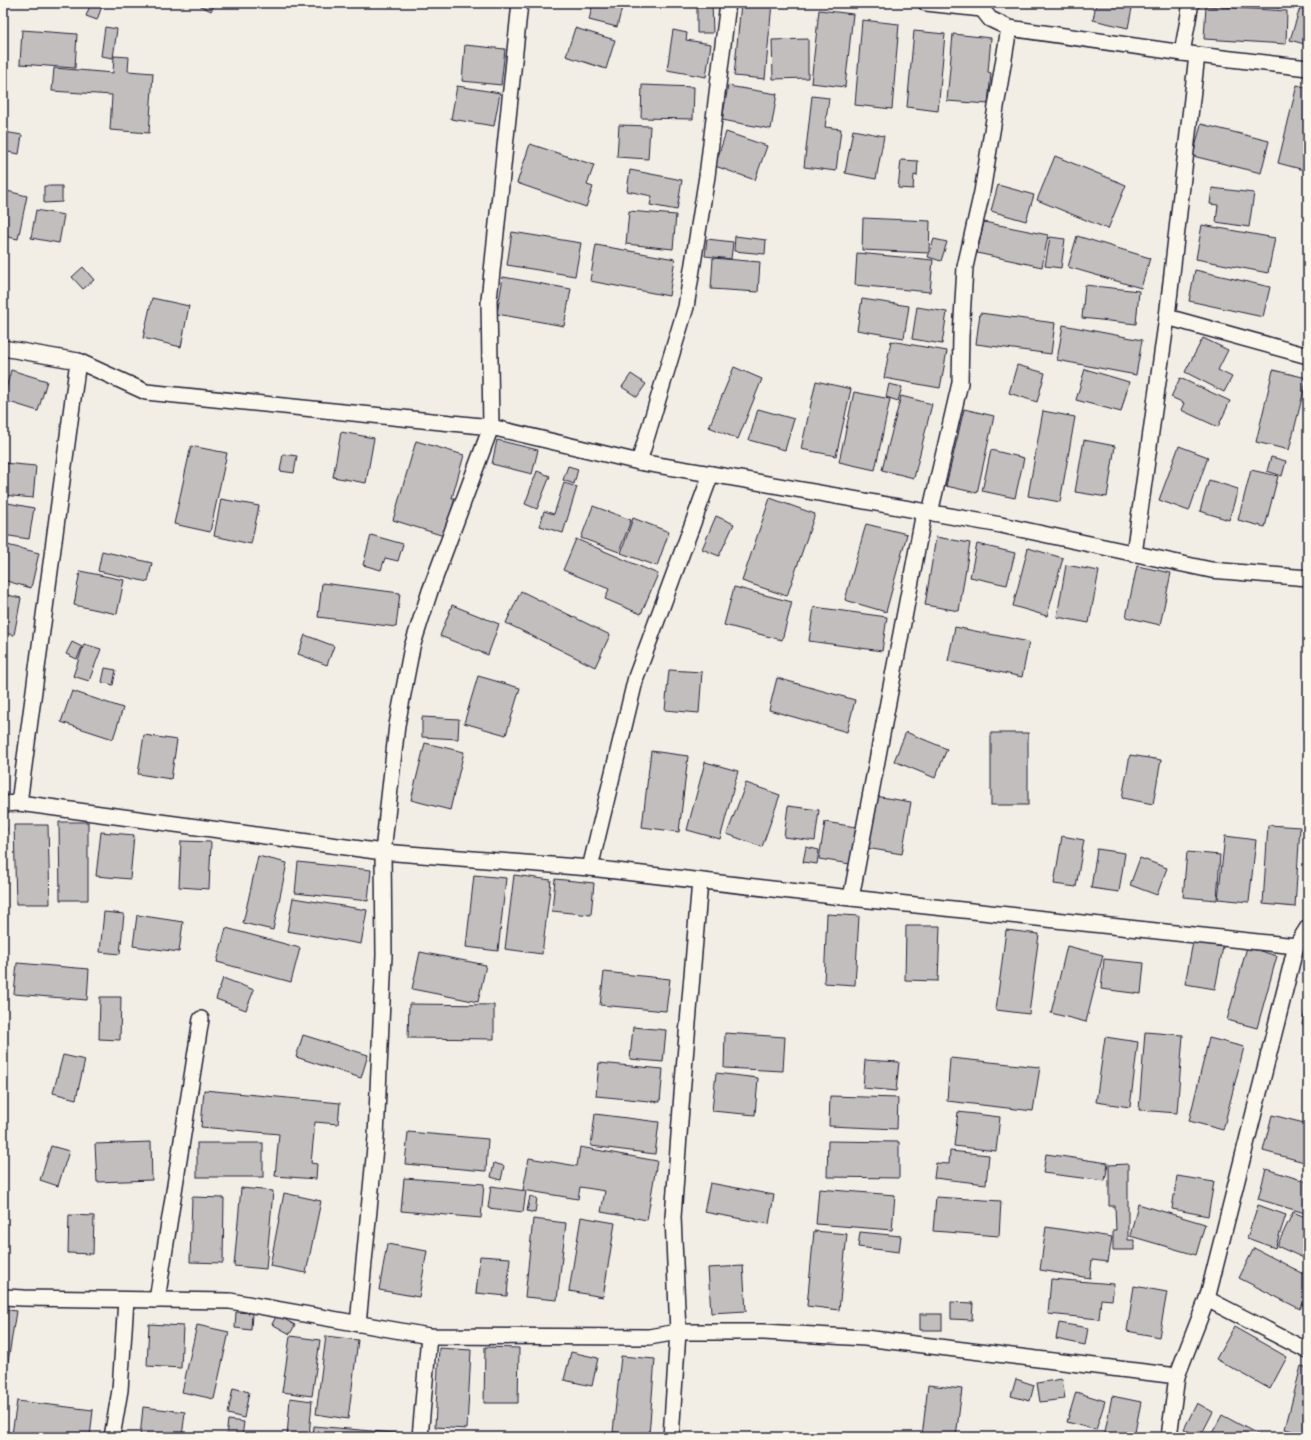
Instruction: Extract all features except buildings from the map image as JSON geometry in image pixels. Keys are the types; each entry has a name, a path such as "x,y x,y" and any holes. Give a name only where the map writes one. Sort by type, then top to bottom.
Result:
{"street":[{"path":"358,1324 377,1129 384,955 383,852 397,725 412,647 430,590 491,427 489,300 520,3"},
{"path":"639,462 686,307 707,176 728,3"},
{"path":"926,3 982,6 990,19 1009,28 1190,54 1308,68"},
{"path":"1134,554 1167,317 1190,54 1191,3"},
{"path":"851,898 927,513 960,383 965,267 982,192 1009,28"},
{"path":"1167,317 1308,356"},
{"path":"3,348 78,361 146,392 491,427 639,462 1001,526 1211,570 1308,578"},
{"path":"19,803 78,361"},
{"path":"590,868 636,677 711,474"},
{"path":"3,804 19,803 383,852 590,868 1296,946"},
{"path":"671,1437 678,1332 673,1217 700,881"},
{"path":"1169,1437 1177,1376 1207,1299 1296,946 1308,928"},
{"path":"157,1300 201,1019"},
{"path":"3,1297 230,1301 429,1336 649,1338 678,1332 764,1332 865,1338 1177,1376"},
{"path":"1207,1299 1308,1351"},
{"path":"112,1437 120,1390 126,1300"},
{"path":"420,1437 429,1336"}]}
